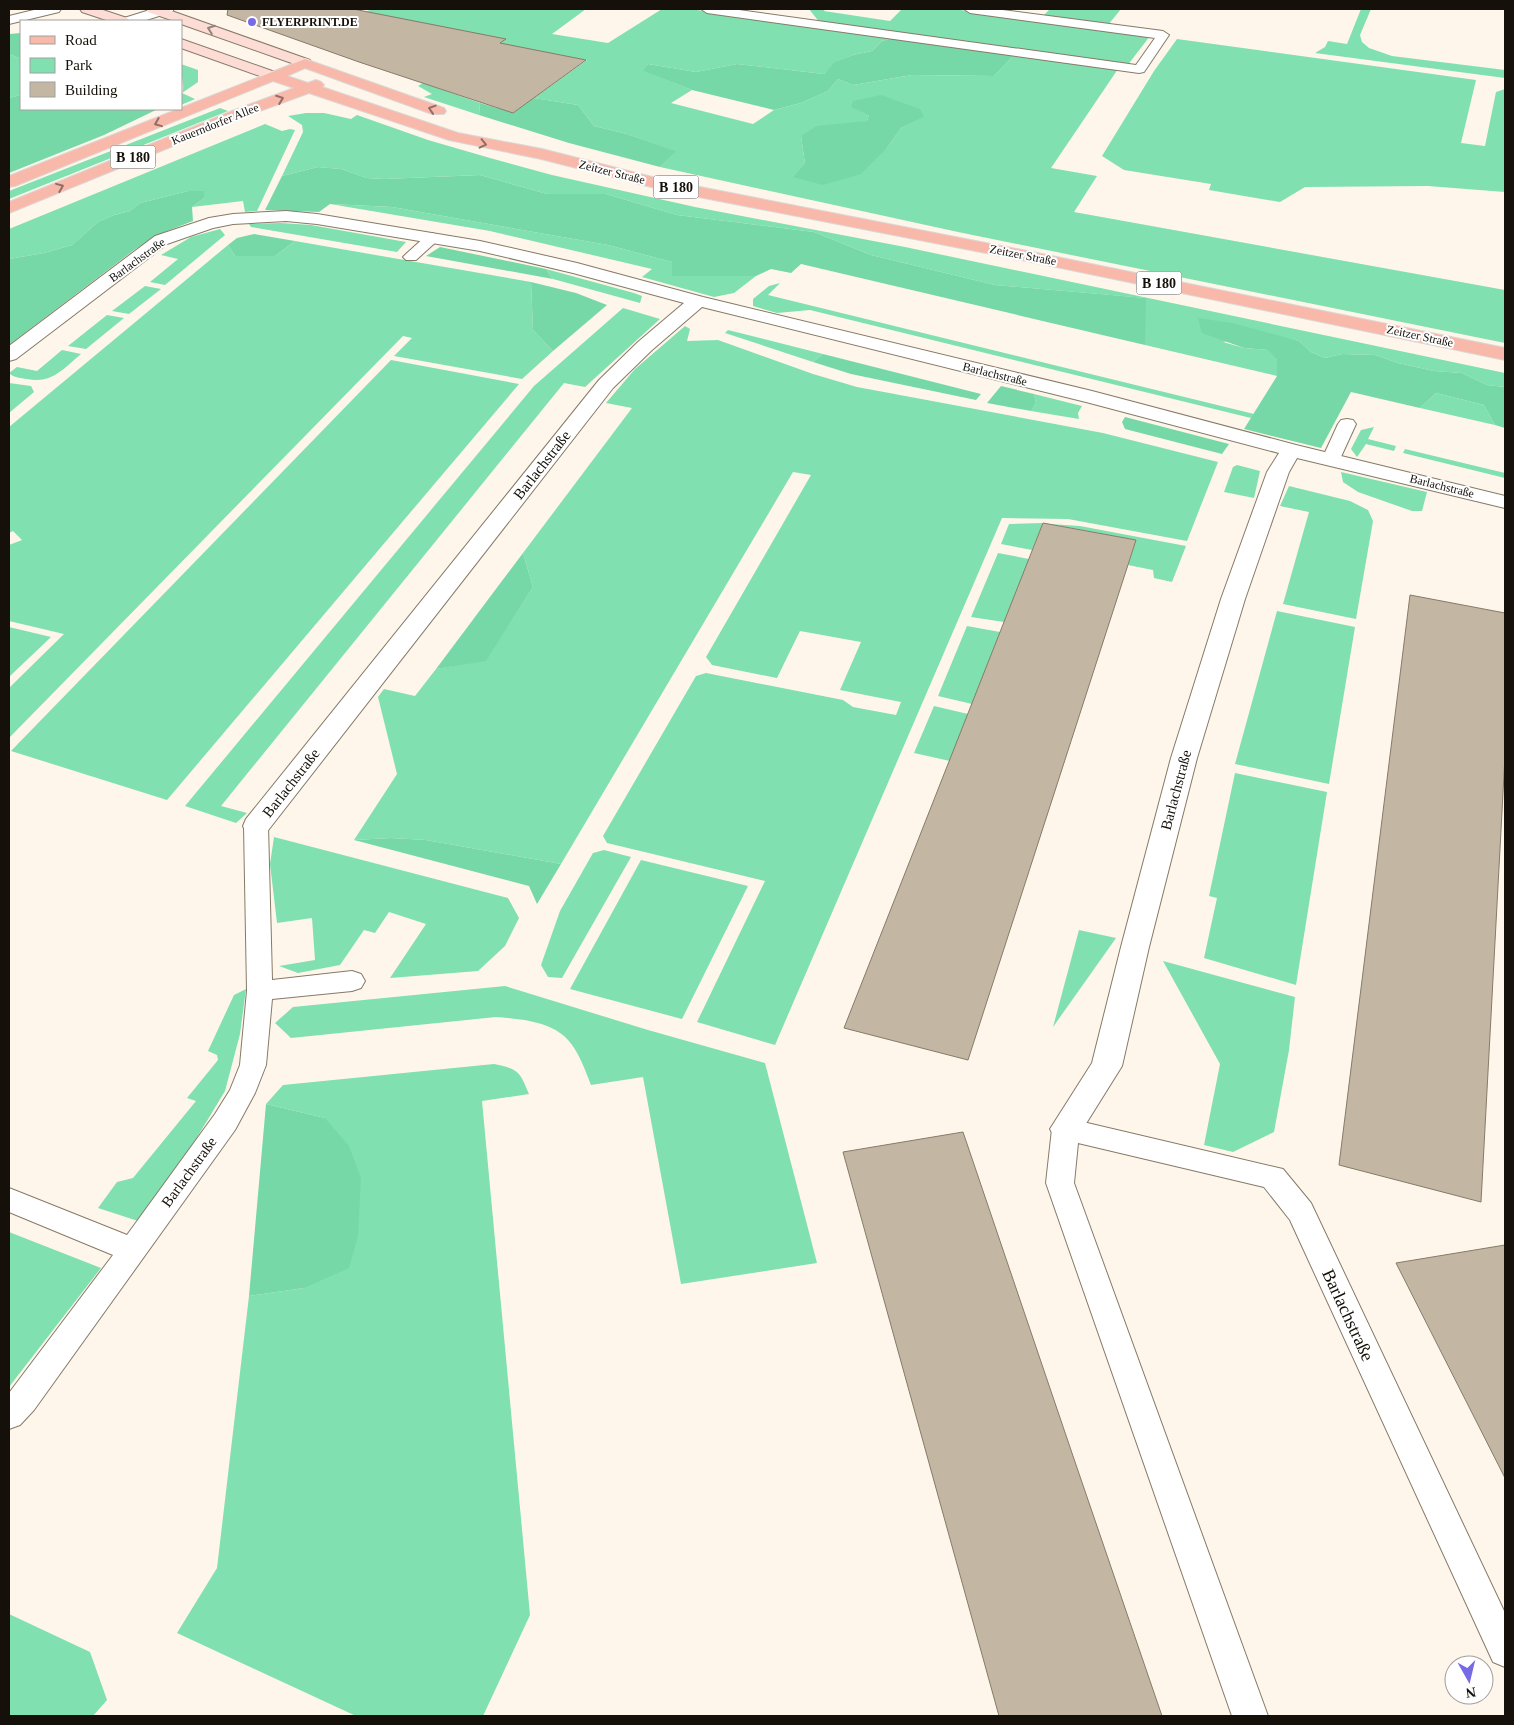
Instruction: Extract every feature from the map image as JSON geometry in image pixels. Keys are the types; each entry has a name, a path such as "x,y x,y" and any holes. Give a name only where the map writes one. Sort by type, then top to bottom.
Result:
{"main road":[{"path":"87,9 119,20"},
{"path":"160,10 448,115"},
{"name":"Zeitzer Straße","path":"182,43 455,137 542,154 662,185 1038,258 1505,354"},
{"name":"Kauerndorfer Allee","path":"9,182 305,63"},
{"name":"Kauerndorfer Allee","path":"9,208 238,114 339,76"},
{"name":"Zeitzer Straße","path":"491,129 542,154"}],"street":[{"path":"9,20 54,9"},
{"path":"132,20 160,10"},
{"name":"Barlachstraße","path":"9,355 161,240 209,223 257,217 286,216 317,219 432,238 577,268 698,301 1092,397 1291,450 1505,502"},
{"name":"Barlachstraße","path":"256,826 606,384 645,346 698,301"},
{"name":"Barlachstraße","path":"1066,1129 1106,1066 1184,758 1233,599 1278,472 1291,450"}],"lane":[{"path":"707,9 1139,70 1163,35 970,9"},
{"path":"762,16 783,15 800,10"},
{"path":"411,257 432,238"},
{"path":"1331,459 1348,424"},
{"name":"Barlachstraße","path":"9,1415 23,1400 134,1250 225,1122 242,1093 253,1065 260,991 256,826"},
{"path":"260,991 352,981"},
{"name":"Barlachstraße","path":"1250,1716 1060,1183 1066,1129 1273,1177 1301,1212 1505,1650"},
{"path":"9,1200 134,1250"}],"green space":[{"path":"373,9 586,9 552,34 608,43 662,9 690,9 893,38 882,41 872,51 853,55 836,62 824,74 737,64 696,72 648,64 644,71 692,90 671,103 753,124 774,110 801,103 828,91 838,79 853,85 912,75 994,76 1014,55 1118,69 1051,168 1097,176 1074,212 1505,290 1505,343 958,232 660,167 675,151 627,134 594,126 578,105 534,98 587,60 499,44 506,39 356,15","holes":["869,115 923,117 901,128 887,148 805,164 801,136 867,121"]},
{"path":"809,9 825,9 824,11 890,21 902,9 953,9 1150,36 1127,66 820,23"},
{"path":"1050,9 1121,9 1108,25 1043,16"},
{"path":"1361,9 1371,9 1360,35 1362,42 1369,48 1392,56 1505,70 1505,78 1315,53 1325,47 1328,41 1347,44"},
{"path":"20,33 20,59 9,54 9,34"},
{"path":"893,38 1014,55 994,76 912,75 853,85 838,79 828,91 801,103 774,110 692,90 643,71 648,64 696,72 737,64 824,74 835,62 853,55 872,51 882,41"},
{"path":"1177,39 1476,80 1461,143 1485,146 1496,92 1505,89 1505,192 1428,186 1305,187 1280,202 1209,190 1211,184 1124,170 1102,156 1154,71"},
{"path":"9,54 20,59 20,95 9,98"},
{"path":"182,64 198,70 198,82 183,93"},
{"path":"423,83 480,103 479,115 424,97 432,94 418,86"},
{"path":"183,93 195,99 182,105"},
{"path":"20,95 20,110 156,110 104,135 9,173 9,98"},
{"path":"881,95 920,109 924,117 901,128 887,148 861,174 823,185 793,177 805,164 801,136 817,126 867,121 869,115 851,107 853,101"},
{"path":"534,98 578,105 594,126 627,134 676,151 660,167 569,143 479,115 480,103 513,113"},
{"path":"220,108 228,111 9,199 9,191"},
{"path":"324,113 351,119 357,115 428,140 552,175 695,207 905,247 1505,373 1505,387 1487,385 1462,373 1434,371 1398,363 1375,355 1342,354 1325,358 1311,352 1299,341 1272,335 1223,342 1244,348 1269,350 1277,360 1277,376 1145,345 1145,298 995,285 871,255 814,232 677,215 606,194 547,194 480,175 384,179 367,178 341,169 318,167 282,176 303,132 302,125 288,116"},
{"path":"265,124 282,131 295,130 257,211 245,212 243,201 192,207 204,198 204,191 188,191 140,203 130,211 98,222 72,245 44,253 9,259 9,229"},
{"path":"318,167 341,169 367,178 384,179 480,175 547,194 606,194 677,215 814,232 871,255 995,285 1146,298 1145,345 801,264 791,273 771,269 756,276 672,276 672,262 608,245 392,207 330,204 319,212 265,210 282,176"},
{"path":"188,191 204,191 204,198 192,207 193,221 157,235 134,250 9,345 9,259 44,253 72,245 98,222 130,211 140,203"},
{"path":"330,204 392,207 608,245 672,262 672,276 756,276 734,293 714,297 642,277 652,269 490,231"},
{"path":"281,223 311,225 406,242 397,252 251,227 249,224"},
{"path":"220,229 225,235 165,285 150,282 178,259 161,255 191,237"},
{"path":"254,234 295,241 275,256 235,256 228,245 237,238"},
{"path":"295,241 531,282 533,330 553,351 522,379 394,356 412,338 403,336 9,738 9,688 64,634 9,621 9,545 22,540 13,531 9,533 9,427 228,245 235,256 275,256"},
{"path":"440,247 546,269 553,279 426,256"},
{"path":"546,269 634,293 642,296 640,303 553,279"},
{"path":"531,282 576,293 607,305 553,351 533,330"},
{"path":"780,283 768,295 1254,414 1251,418 810,310 777,313 753,306 753,299 769,286"},
{"path":"145,286 161,289 129,314 112,311"},
{"path":"623,308 660,319 585,387 564,383 221,806 247,813 236,823 185,806 534,386"},
{"path":"107,315 124,318 86,349 68,346"},
{"path":"1198,318 1232,323 1299,341 1311,352 1325,358 1342,354 1375,355 1398,363 1434,371 1462,373 1487,385 1505,387 1505,428 1495,425 1484,405 1436,393 1420,408 1351,392 1321,448 1244,429 1277,376 1277,360 1268,350 1244,348 1202,333"},
{"path":"685,326 690,329 687,341 718,340 813,374 857,387 1103,433 1218,462 1187,541 1068,519 1002,518 775,1045 697,1022 765,881 607,843 603,836 696,676 706,673 843,700 853,707 896,715 901,702 840,690 861,642 800,631 777,678 712,665 706,657 811,475 793,472 561,864 426,840 391,838 354,840 397,774 378,697 384,689 415,696 436,669 486,660 533,587 523,553 632,408 606,403 635,369"},
{"path":"728,330 823,354 813,362 725,333"},
{"path":"62,350 81,354 57,374 36,380 18,378 9,373 17,367 37,371"},
{"path":"823,354 981,394 976,400 851,374 813,362"},
{"path":"391,360 519,384 167,800 11,751"},
{"path":"9,383 31,386 34,392 9,413"},
{"path":"1001,386 1034,394 1036,403 1031,411 987,403"},
{"path":"1436,393 1484,405 1495,425 1420,408"},
{"path":"1034,394 1082,406 1078,413 1079,419 1031,411 1036,403"},
{"path":"1125,417 1229,444 1222,454 1125,429 1122,422"},
{"path":"1374,427 1368,439 1396,446 1394,451 1366,444 1357,457 1351,449 1361,430"},
{"path":"1405,449 1505,473 1505,478 1403,453"},
{"path":"1237,465 1260,471 1254,498 1224,492 1233,467"},
{"path":"1341,472 1427,492 1422,511 1412,511 1358,492 1343,482"},
{"path":"1289,486 1350,501 1368,510 1373,521 1356,619 1283,604 1309,512 1280,506"},
{"path":"1043,523 1032,550 1001,544 1009,524"},
{"path":"1050,524 1080,526 1186,546 1172,582 1154,578 1153,570 1128,565 1136,540"},
{"path":"523,553 533,587 486,661 436,669"},
{"path":"998,553 1029,559 1004,622 971,617"},
{"path":"1277,611 1355,627 1329,784 1235,764"},
{"path":"967,626 1000,632 972,704 938,696"},
{"path":"9,627 51,637 9,677"},
{"path":"934,706 968,714 950,761 914,753"},
{"path":"1235,773 1327,792 1296,985 1204,958 1217,898 1209,896"},
{"path":"274,837 508,898 519,918 505,946 478,971 390,978 426,924 389,912 375,933 364,930 340,965 298,973 279,966 315,960 312,918 277,923 270,864"},
{"path":"391,838 426,840 561,864 537,904 529,886 354,840"},
{"path":"604,850 631,857 562,978 548,977 541,965 560,911 593,853"},
{"path":"641,860 748,886 682,1019 570,989"},
{"path":"1079,930 1116,938 1053,1027"},
{"path":"1163,961 1295,997 1289,1050 1274,1132 1233,1152 1204,1145 1220,1064"},
{"path":"505,986 648,1030 765,1063 817,1263 681,1284 643,1077 591,1085 572,1045 561,1034 544,1025 496,1017 291,1038 275,1023 293,1007"},
{"path":"246,989 240,1034 225,1091 196,1139 138,1221 98,1208 117,1182 133,1178 196,1101 187,1098 218,1060 217,1055 208,1051 234,995"},
{"path":"494,1064 509,1068 518,1073 529,1094 482,1101 530,1615 483,1716 356,1716 177,1633 217,1568 249,1296 304,1288 325,1118 266,1104 283,1085"},
{"path":"266,1104 325,1118 349,1146 361,1178 358,1236 349,1268 304,1288 249,1296"},
{"path":"9,1232 101,1268 9,1387"},
{"path":"9,1614 90,1652 107,1700 93,1716 9,1716"}],"building":[{"path":"228,9 353,9 506,39 500,43 586,60 513,113 359,62 227,15"},
{"path":"1043,523 1136,540 968,1060 844,1028"},
{"path":"1410,595 1505,613 1505,756 1481,1202 1339,1165"},
{"path":"963,1132 1162,1716 999,1716 843,1152"},
{"path":"1505,1245 1505,1478 1396,1263"}],"place":[{"name":"FLYERPRINT.DE","path":"252,22"}]}
